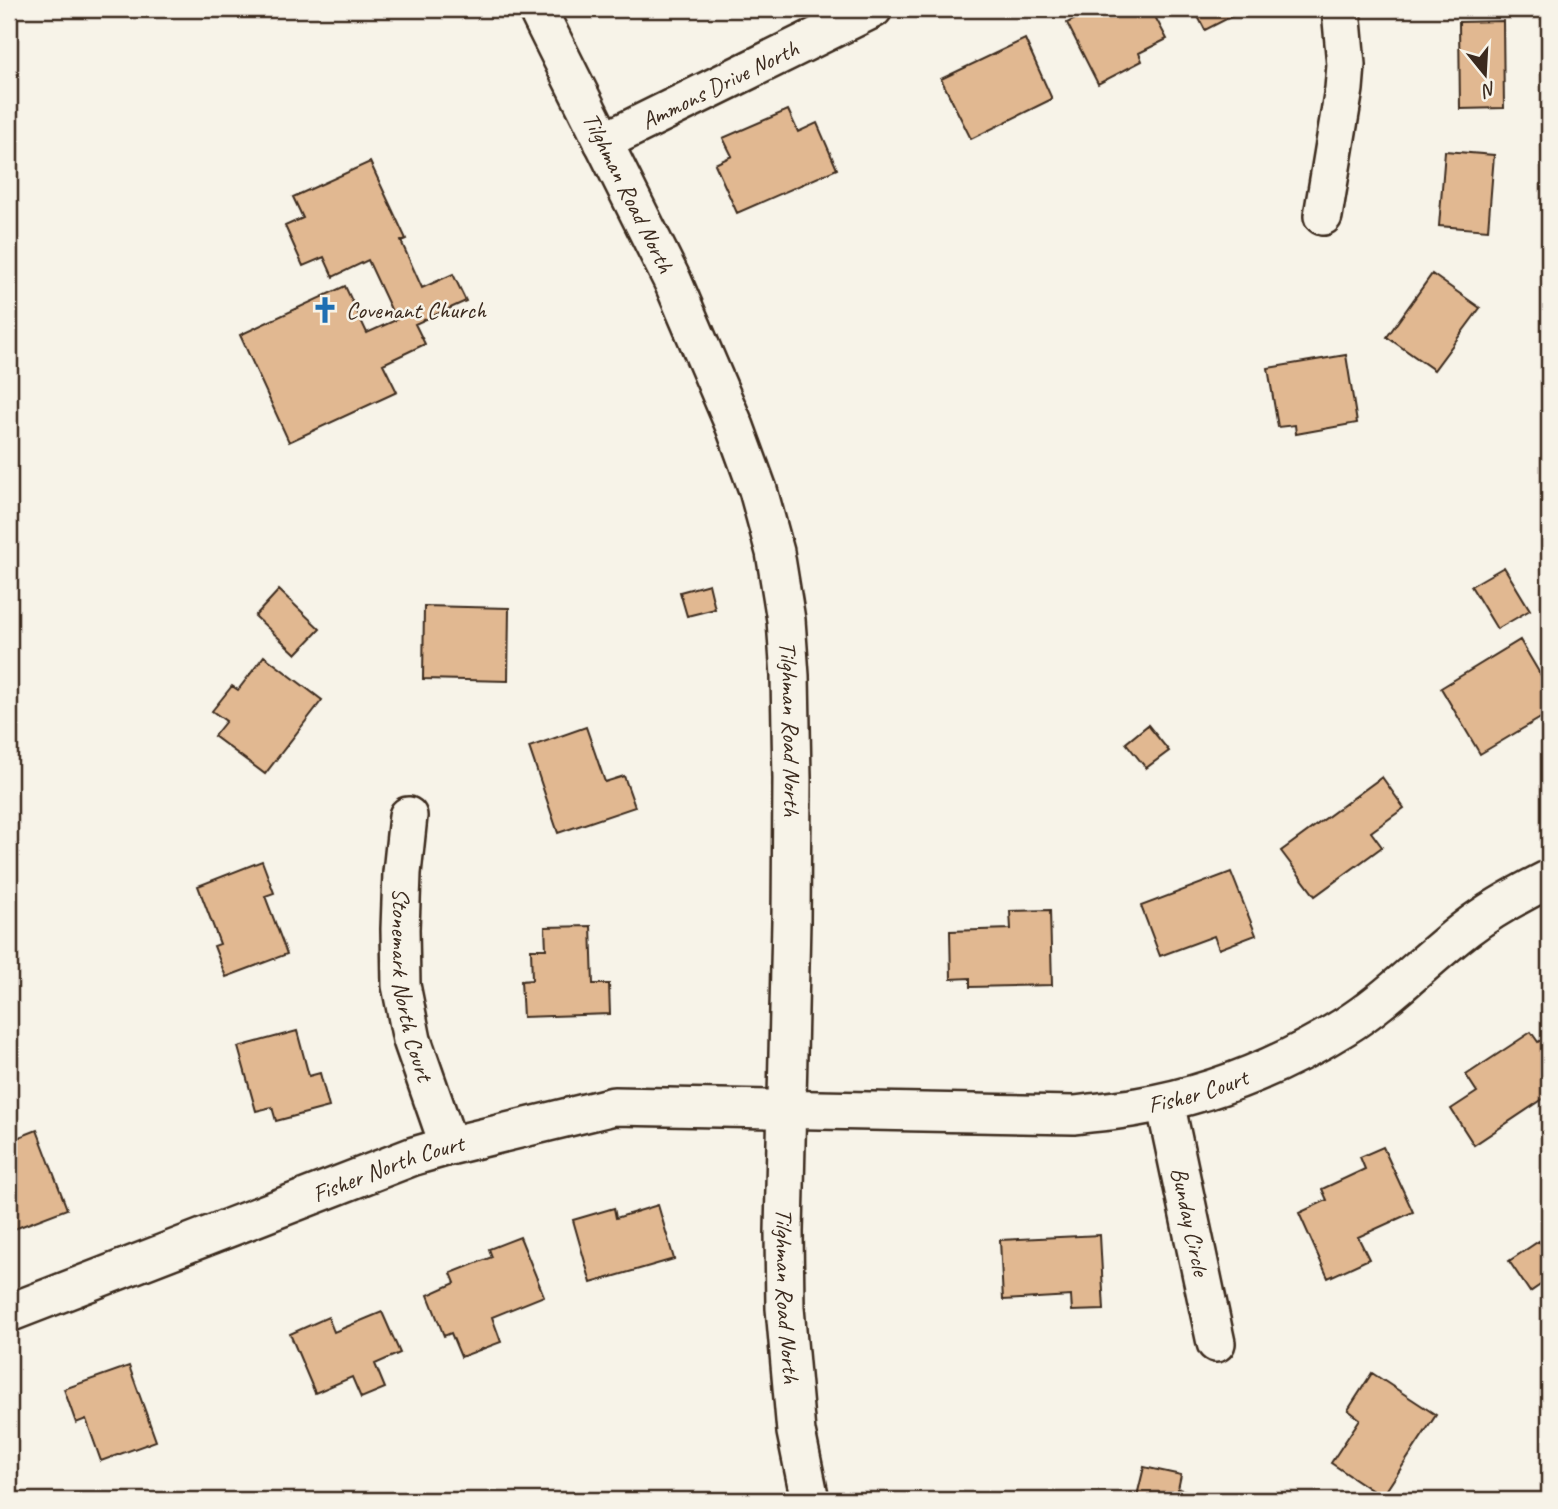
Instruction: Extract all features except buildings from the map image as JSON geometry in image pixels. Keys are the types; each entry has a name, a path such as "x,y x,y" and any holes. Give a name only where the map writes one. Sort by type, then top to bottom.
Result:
{"street":[{"name":"Tilghman Road North","path":"537,9 673,282 731,417 758,490 775,552 786,620 792,779 785,1308 796,1432 810,1500"},
{"name":"Ammons Drive North","path":"603,142 873,9"},
{"path":"1323,216 1346,65 1340,9"},
{"name":"Stonemark North Court","path":"408,816 402,873 401,985 412,1040 449,1146"},
{"name":"Fisher Court","path":"786,1109 1074,1115 1137,1108 1226,1084 1279,1063 1345,1027 1400,986 1468,927 1516,896 1549,879"},
{"name":"Bunday Circle","path":"1165,1102 1216,1342"},
{"name":"Fisher North Court","path":"9,1313 414,1156 449,1146 614,1107 786,1109"}],"place":[{"name":"Covenant Church","path":"325,310"}]}
